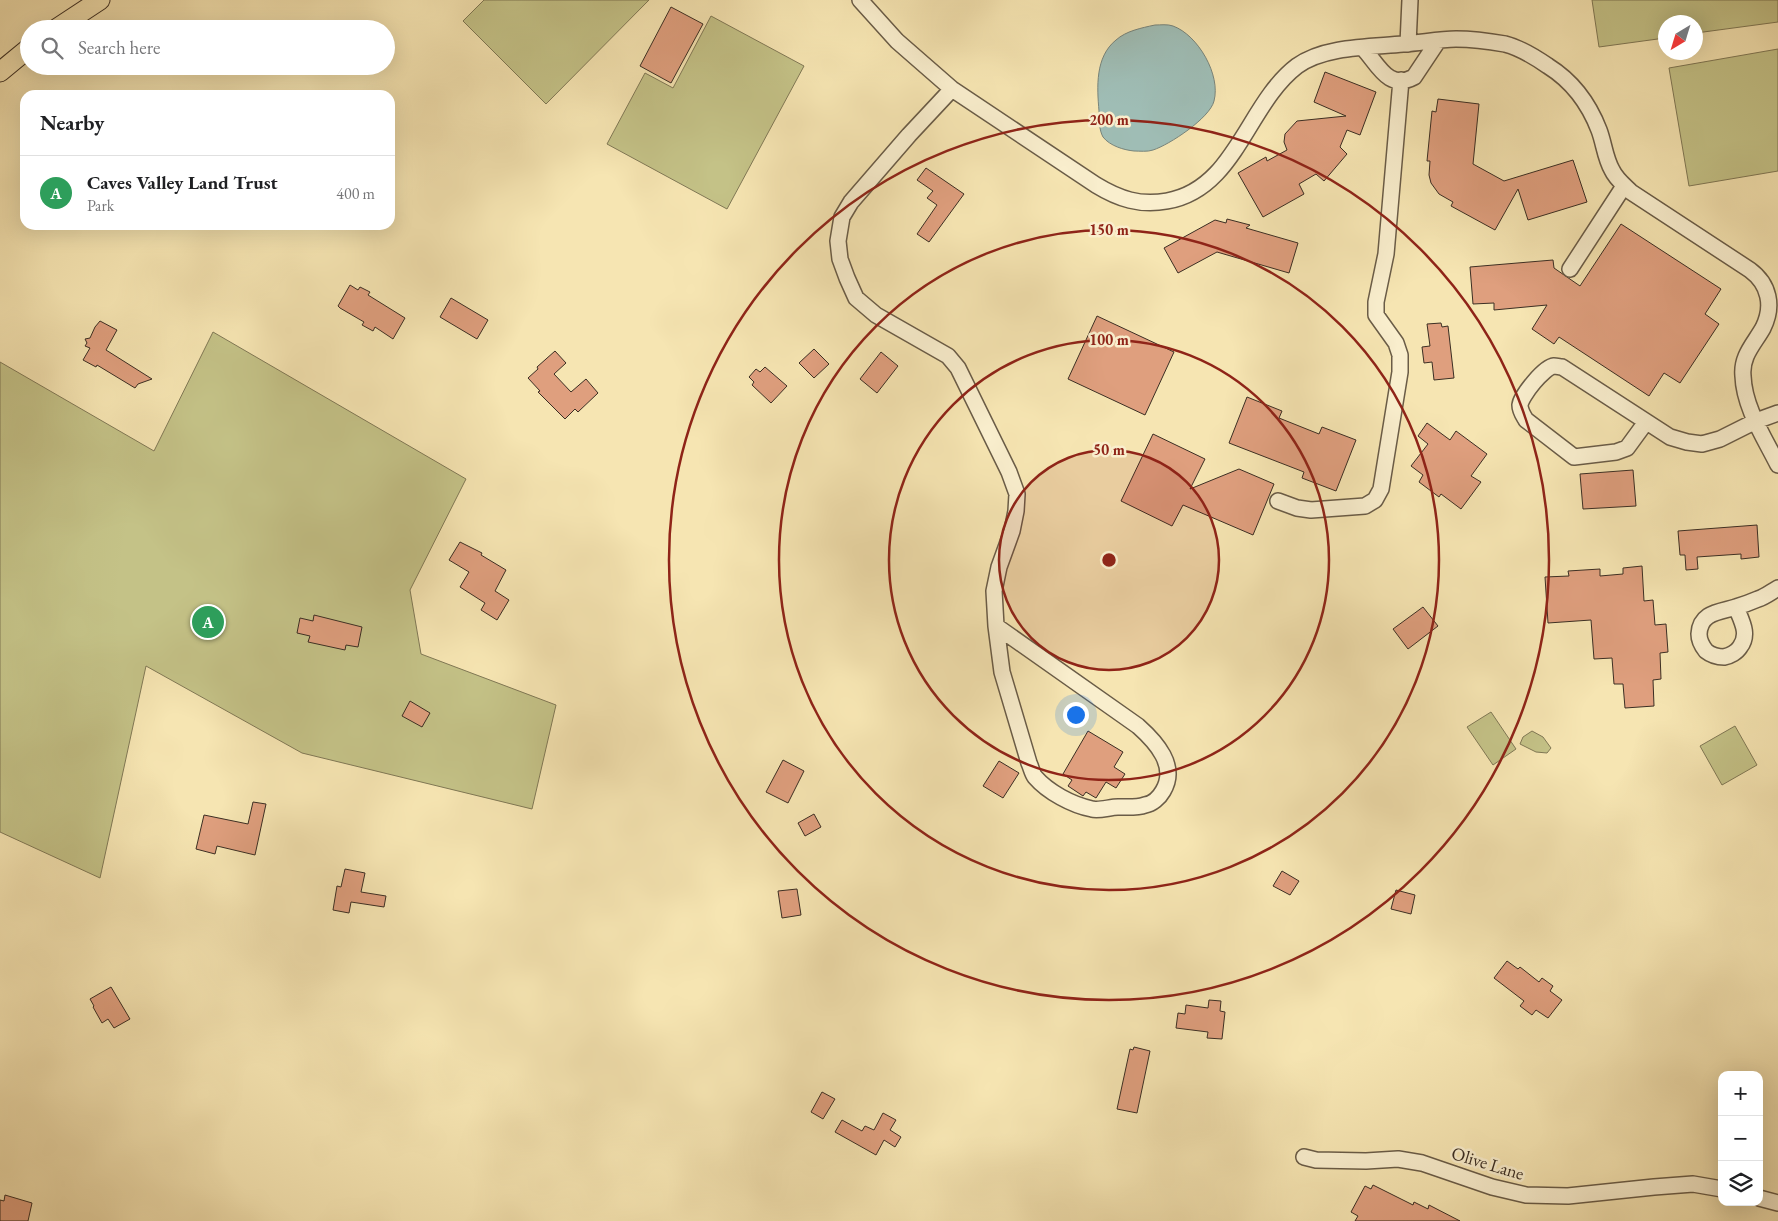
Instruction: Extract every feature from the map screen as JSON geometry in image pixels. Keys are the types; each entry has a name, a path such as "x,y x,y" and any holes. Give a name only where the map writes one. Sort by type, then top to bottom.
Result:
{"main road":[{"path":"70,20 100,0"},
{"path":"0,72 20,55"}],"street":[{"path":"860,0 897,41 952,89 1115,196 1153,204 1186,196 1202,188 1219,172 1272,94 1286,77 1298,65 1319,55 1363,48 1454,39 1482,40 1507,45 1526,52 1550,66 1577,92 1591,113 1600,132 1611,169 1624,186 1759,276 1769,296 1766,318 1763,327 1747,352 1742,375 1746,397 1778,464"},
{"path":"1408,44 1410,0"},
{"path":"1363,48 1386,77 1392,80 1401,80 1414,77 1438,41"},
{"path":"1278,501 1296,508 1312,510 1365,506 1375,500 1381,489 1400,372 1400,355 1396,343 1376,315 1376,302 1386,254 1401,80"},
{"path":"952,89 851,202 842,217 838,241 844,269 856,298 876,315 948,356 958,368 1009,472 1016,494 1016,511 1012,532 999,567 994,591 996,626 1002,672 1034,776 1076,804 1094,810 1108,807 1146,805 1156,800 1167,783 1168,772 1166,761 1160,749 1150,737 1138,726 996,626"},
{"path":"1570,269 1624,186"},
{"path":"1646,422 1626,448 1616,452 1574,457 1526,420 1521,413 1520,406 1522,400 1540,375 1545,370 1554,366 1562,367 1670,437 1687,442 1702,444 1720,439 1756,421 1778,413"},
{"path":"1736,607 1760,599 1778,588"},
{"name":"Olive Lane","path":"1304,1157 1316,1160 1366,1161 1398,1159 1422,1163 1492,1187 1526,1195 1568,1196 1654,1186 1693,1184 1718,1188"},
{"path":"1763,1199 1778,1203"}],"shaded area":[{"path":"484,0 649,0 546,104 463,21"},
{"path":"1592,0 1778,0 1778,22 1703,32 1703,15 1658,15 1658,39 1599,47"},
{"path":"711,16 804,66 727,209 607,144 645,73 673,88"},
{"path":"1778,49 1778,171 1689,186 1669,68"},
{"path":"213,332 466,479 410,590 421,654 556,705 532,809 302,753 146,666 100,878 0,832 0,362 154,451"},
{"path":"1491,712 1516,749 1493,765 1467,727"},
{"path":"1735,726 1757,765 1722,785 1700,746"},
{"path":"1532,731 1543,737 1551,748 1547,753 1536,752 1520,744 1523,737"}],"water":[{"path":"1155,25 1173,26 1191,38 1199,47 1211,68 1215,91 1214,101 1211,108 1197,123 1169,143 1149,151 1126,150 1109,143 1103,137 1101,131 1098,82 1101,64 1109,47 1124,34"}],"building":[{"path":"671,7 703,24 671,83 640,66"},
{"path":"1325,72 1376,92 1360,135 1347,130 1340,147 1347,154 1324,181 1316,174 1299,184 1304,194 1263,217 1238,173 1266,157 1267,161 1287,150 1284,142 1285,134 1297,121 1346,116 1314,102"},
{"path":"1438,99 1479,104 1473,164 1504,181 1573,160 1587,202 1528,220 1518,189 1495,230 1451,206 1453,202 1439,194 1431,183 1429,175 1430,161 1427,161 1432,111 1436,112"},
{"path":"926,168 964,194 929,242 917,234 937,205 927,198 933,191 917,180"},
{"path":"1227,219 1250,225 1246,228 1298,243 1289,273 1217,252 1178,273 1164,248 1215,220 1226,223"},
{"path":"1621,224 1721,289 1705,314 1719,324 1680,383 1664,373 1649,396 1559,337 1554,344 1532,329 1547,305 1494,310 1494,303 1473,304 1470,267 1553,260 1554,268 1580,286"},
{"path":"350,285 358,290 360,287 370,292 368,295 405,318 393,339 375,327 373,331 362,325 364,322 338,306"},
{"path":"451,298 488,320 477,339 440,317"},
{"path":"1097,316 1174,352 1145,415 1068,379"},
{"path":"100,321 117,330 106,350 152,379 138,384 135,388 97,365 96,367 83,360 90,348 85,346 87,343 85,339 90,338"},
{"path":"1441,323 1442,327 1448,326 1454,378 1434,380 1432,362 1424,363 1422,347 1430,346 1427,324"},
{"path":"814,349 829,364 814,378 799,363"},
{"path":"555,351 566,363 554,374 571,392 586,379 598,393 578,412 575,409 565,419 538,392 540,391 528,378"},
{"path":"881,352 898,366 877,393 860,379"},
{"path":"765,367 787,386 771,403 752,385 754,382 749,377 756,369 760,372"},
{"path":"1247,397 1282,411 1279,418 1319,434 1322,427 1356,440 1336,491 1302,478 1304,472 1229,443"},
{"path":"1427,423 1450,440 1456,431 1487,454 1471,476 1481,482 1461,509 1441,494 1439,497 1419,482 1423,475 1411,466 1428,444 1418,436"},
{"path":"1153,434 1205,459 1190,489 1239,469 1274,484 1253,535 1183,505 1172,526 1121,501"},
{"path":"1633,470 1636,506 1583,509 1580,474"},
{"path":"1757,525 1759,557 1741,559 1741,554 1697,557 1698,569 1686,570 1685,555 1680,555 1678,531"},
{"path":"460,542 482,553 481,555 506,570 495,591 509,600 497,620 481,610 485,603 460,587 469,572 449,560"},
{"path":"1642,566 1644,601 1653,600 1655,625 1666,624 1668,652 1660,653 1661,679 1653,680 1654,706 1625,708 1623,684 1614,684 1612,658 1594,659 1591,620 1548,623 1545,577 1569,576 1568,571 1600,569 1600,576 1623,574 1623,568"},
{"path":"1423,607 1438,626 1408,649 1393,629"},
{"path":"314,615 362,627 358,647 346,645 345,650 308,642 310,636 297,633 300,618 313,621"},
{"path":"410,701 430,713 422,727 402,716"},
{"path":"1088,731 1123,752 1114,767 1125,774 1116,788 1106,782 1096,798 1086,792 1083,796 1068,786 1072,780 1063,774"},
{"path":"783,760 804,771 788,803 766,792"},
{"path":"999,761 1019,773 1003,798 983,786"},
{"path":"253,802 266,804 255,855 217,846 215,854 196,849 204,815 248,824"},
{"path":"814,814 821,827 805,836 798,823"},
{"path":"345,869 365,873 361,892 386,896 384,907 351,902 349,913 333,910 337,886 341,887"},
{"path":"1282,871 1299,881 1290,895 1273,886"},
{"path":"797,889 801,915 782,918 778,891"},
{"path":"1396,890 1415,895 1411,914 1391,909"},
{"path":"1507,961 1518,969 1520,967 1539,982 1542,978 1553,986 1550,991 1562,1000 1548,1018 1536,1010 1532,1015 1520,1006 1524,1001 1494,978"},
{"path":"111,987 130,1019 114,1028 108,1019 102,1023 90,999"},
{"path":"1209,1000 1221,1001 1220,1011 1225,1012 1222,1039 1207,1038 1208,1032 1176,1028 1178,1013 1185,1014 1186,1005 1208,1008"},
{"path":"1134,1047 1150,1051 1137,1113 1117,1109 1130,1049 1133,1050"},
{"path":"822,1092 835,1099 823,1119 811,1112"},
{"path":"883,1113 896,1120 890,1130 901,1137 895,1147 884,1140 876,1155 835,1132 842,1120 862,1131 865,1126 874,1130"},
{"path":"1373,1185 1413,1205 1414,1202 1428,1209 1429,1205 1460,1221 1355,1221 1358,1216 1351,1212 1365,1186 1371,1189"},
{"path":"5,1195 32,1203 28,1221 0,1221 0,1200 4,1201"}],"place":[{"name":"Caves Valley Land Trust","path":"208,622"}]}
